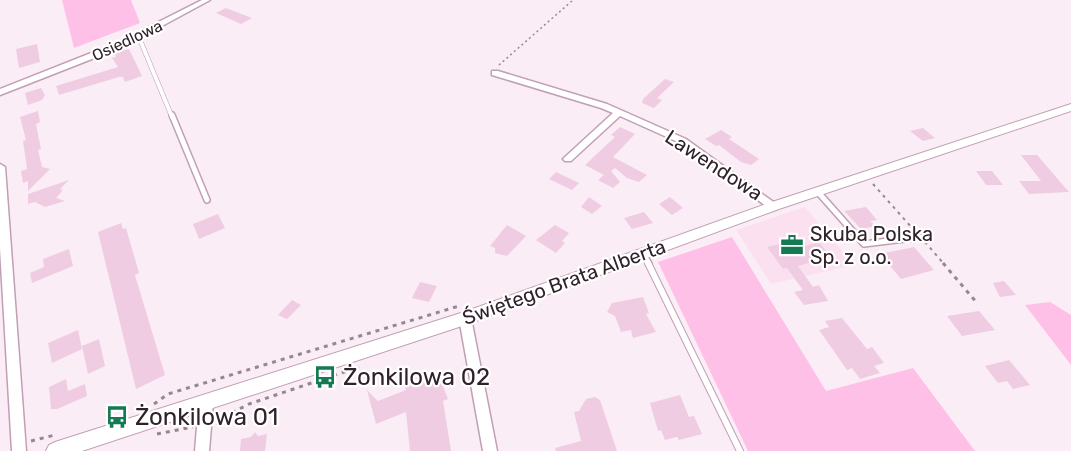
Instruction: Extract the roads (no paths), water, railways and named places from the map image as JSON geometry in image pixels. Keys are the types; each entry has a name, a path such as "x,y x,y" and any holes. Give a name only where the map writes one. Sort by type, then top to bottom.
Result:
{"street":[{"name":"Osiedlowa","path":"0,92 79,62 207,0"},
{"name":"Lawendowa","path":"493,72 619,112 683,141 774,206"},
{"name":"Świętego Brata Alberta","path":"55,451 206,403 817,191 1071,107"},
{"path":"568,159 619,112"},
{"path":"0,166 19,447"},
{"path":"464,312 490,451"},
{"path":"202,451 206,403"}],"lane":[{"path":"138,35 207,200"},
{"path":"817,191 864,244 921,237"},
{"path":"643,253 740,451"}],"place":[{"name":"Skuba Polska Sp. z o.o.","path":"792,245"},
{"name":"Żonkilowa 02","path":"325,377"},
{"name":"Żonkilowa 01","path":"117,417"}]}
